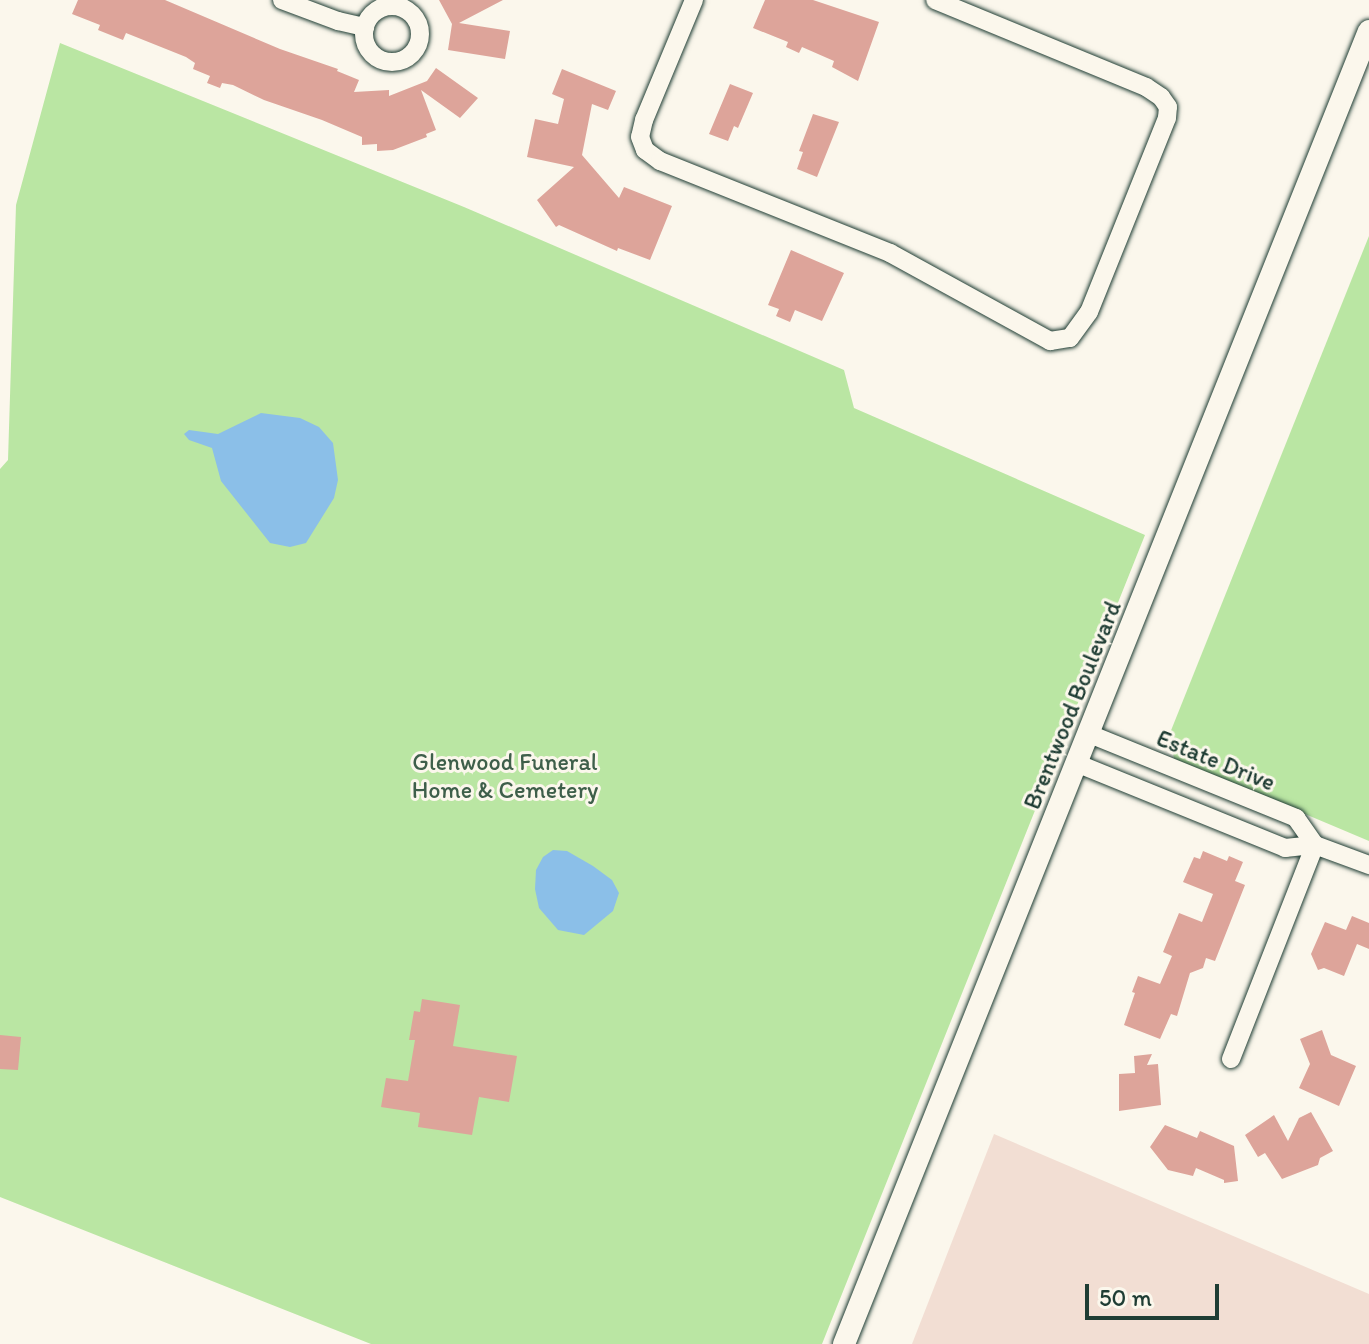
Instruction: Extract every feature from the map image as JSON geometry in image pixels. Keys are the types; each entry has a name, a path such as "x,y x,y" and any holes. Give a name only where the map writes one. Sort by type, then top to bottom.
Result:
{"street":[{"path":"282,0 338,21 365,27"},
{"path":"694,0 644,120 640,137 645,150 660,161 900,258 1050,341 1070,338 1089,312 1167,118 1168,107 1161,97 1146,87 935,0"},
{"name":"Brentwood Boulevard","path":"844,1344 1369,31"},
{"name":"Brentwood Boulevard","path":"1349,85 1369,50"},
{"name":"Estate Drive","path":"1087,733 1296,818 1315,845"},
{"name":"Estate Drive","path":"1076,763 1285,848 1315,845 1369,865"},
{"path":"1231,1059 1315,845"}],"shaded area":[{"path":"994,1134 1369,1294 1369,1344 912,1344"}],"green space":[{"name":"Glenwood Funeral Home & Cemetery","path":"60,43 464,207 844,370 854,408 1145,535 822,1344 371,1344 0,1197 0,469 8,460 16,205"},
{"path":"1369,236 1369,841 1174,759 1170,733"}],"water":[{"path":"261,413 300,418 319,427 333,443 338,480 334,498 306,543 290,547 270,543 221,481 212,448 189,440 184,434 189,430 218,434"},
{"path":"553,850 567,851 593,866 612,880 619,893 613,911 584,935 558,930 539,908 535,889 536,870 543,857"}],"building":[{"path":"78,0 165,0 280,49 338,69 359,80 354,92 389,90 389,96 427,81 436,68 478,98 460,118 421,90 436,130 426,134 427,137 393,150 377,151 377,144 362,145 362,137 322,120 264,100 233,85 222,83 220,88 207,83 210,76 193,69 195,63 186,57 126,33 123,40 98,30 100,25 72,14"},
{"path":"439,0 503,0 459,23 510,31 505,59 448,50 452,24"},
{"path":"765,0 813,0 879,22 858,81 832,67 834,61 802,47 799,53 786,47 788,42 753,28"},
{"path":"562,69 616,91 608,110 592,104 582,155 619,198 624,187 672,206 650,260 618,248 617,251 559,225 556,227 537,200 574,167 527,157 535,119 558,124 564,99 552,94"},
{"path":"730,84 753,93 738,128 734,126 728,141 709,134"},
{"path":"813,114 839,122 817,177 797,169 803,152 799,151"},
{"path":"791,250 844,273 822,321 795,310 790,322 776,316 779,309 768,305"},
{"path":"1203,851 1227,861 1229,856 1243,862 1235,881 1245,885 1215,961 1206,958 1203,968 1190,973 1177,1016 1171,1014 1160,1039 1124,1025 1138,976 1160,984 1172,956 1163,952 1179,913 1202,922 1213,894 1183,882 1194,857 1200,859"},
{"path":"1352,916 1369,923 1369,949 1357,944 1344,976 1324,968 1318,970 1311,954 1325,922 1346,930"},
{"path":"422,999 460,1005 453,1046 517,1056 509,1102 479,1097 472,1135 418,1127 420,1113 381,1107 386,1078 408,1081 415,1040 409,1040 414,1011 420,1012"},
{"path":"1322,1030 1331,1055 1356,1066 1339,1106 1299,1088 1310,1064 1300,1039"},
{"path":"0,1035 21,1037 18,1070 0,1069"},
{"path":"1152,1054 1147,1065 1158,1064 1161,1105 1119,1111 1119,1074 1135,1073 1134,1056"},
{"path":"1311,1112 1333,1151 1320,1158 1318,1165 1282,1179 1265,1153 1258,1157 1245,1135 1274,1115 1288,1141 1299,1118"},
{"path":"1165,1125 1197,1138 1200,1131 1234,1146 1238,1181 1224,1183 1224,1180 1196,1168 1193,1176 1168,1170 1150,1147"}]}
